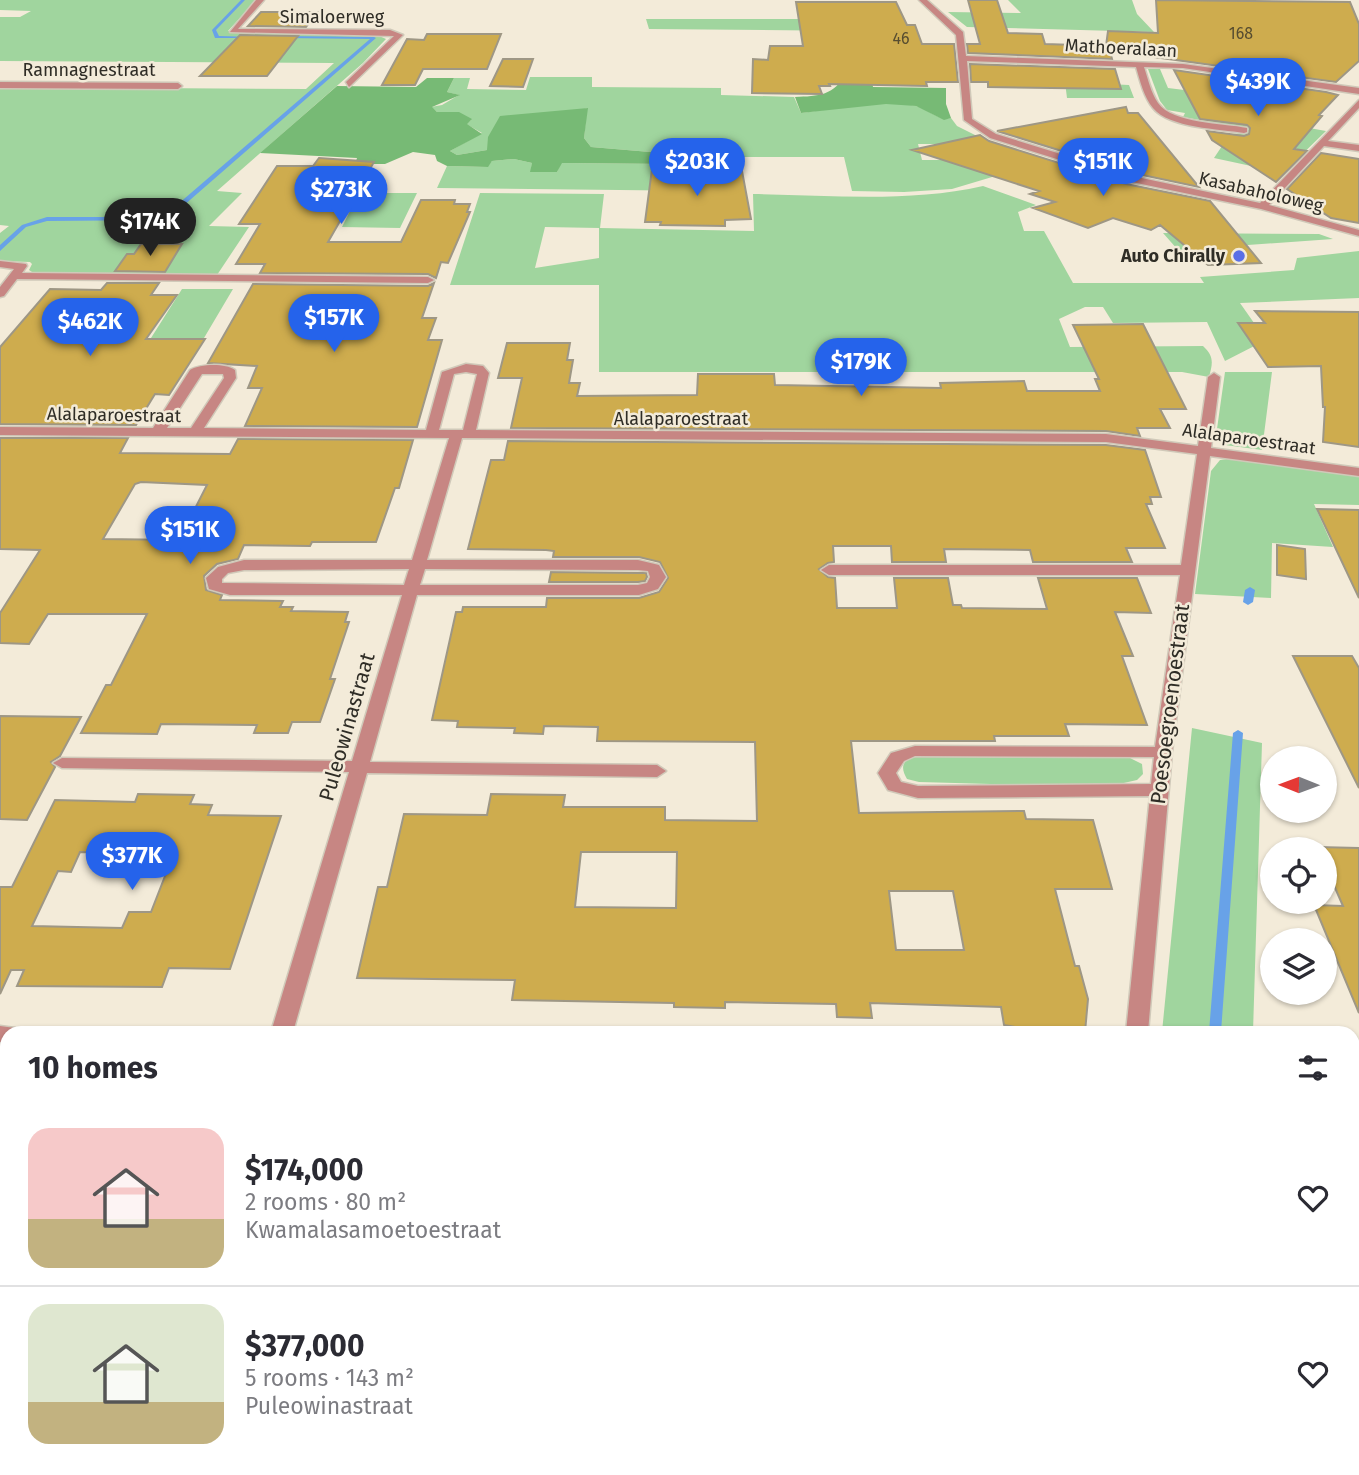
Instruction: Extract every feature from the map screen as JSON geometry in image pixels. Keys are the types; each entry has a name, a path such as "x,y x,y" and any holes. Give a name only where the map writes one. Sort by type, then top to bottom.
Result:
{"street":[{"name":"Simaloerweg","path":"260,0 233,30 390,32 399,35 349,84"},
{"name":"Kasabaholoweg","path":"923,0 960,34 968,120 993,136 1130,179 1262,206 1359,233"},
{"name":"Mathoeralaan","path":"964,58 1183,66 1359,92"},
{"path":"1139,64 1155,107 1163,113 1198,123 1244,130"},
{"name":"Ramnagnestraat","path":"0,85 178,86"},
{"path":"1262,206 1359,103"},
{"path":"1324,143 1359,148"},
{"path":"0,264 19,271 428,279"},
{"path":"0,294 19,271"},
{"name":"Puleowinastraat","path":"284,1026 419,564 483,373 479,369 453,369 445,376 431,435"},
{"path":"157,433 194,373 200,370 229,370 230,378 194,433"},
{"name":"Poesoegroenoestraat","path":"1138,1026 1163,752 1214,377"},
{"name":"Alalaparoestraat","path":"0,431 1106,438 1359,471"},
{"path":"419,564 638,565 654,568 658,577 653,586 639,590 412,589 230,590 214,586 214,578 223,569 244,565 419,564"},
{"path":"830,570 1187,570"},
{"path":"1159,790 918,792 894,786 887,773 892,760 900,754 915,751 1163,752"},
{"path":"62,763 657,771"}],"green space":[{"path":"0,0 256,0 228,31 377,35 386,39 363,63 217,191 242,193 209,226 249,227 217,275 35,274 29,270 32,264 30,262 0,261 0,233 9,226 0,225 0,87 306,89 334,63 0,61 0,17 20,17 31,11 0,10"},
{"path":"1008,0 1132,0 1137,14 1154,32 967,27 948,12 1021,13"},
{"path":"646,19 857,19 859,31 649,29"},
{"path":"1148,69 1160,69 1168,88 1217,94 1247,117 1326,131 1283,173 1214,158 1230,134 1245,133 1249,129 1183,117 1185,113 1167,110 1160,101"},
{"path":"846,72 870,73 873,87 946,88 946,104 951,118 944,120 916,106 886,104 801,113 795,97 825,93 837,86"},
{"path":"530,77 592,77 592,87 721,88 721,95 794,97 801,113 889,103 916,106 942,118 951,118 957,126 987,141 981,144 918,144 922,160 1020,160 1033,156 1049,160 952,189 904,192 852,191 844,157 743,157 741,169 712,169 708,191 437,188 447,166 487,167 492,161 514,159 532,163 531,172 557,172 561,163 670,164 671,169 696,168 686,155 591,147 584,138 587,108 487,150 457,155 450,151 482,133 466,124 471,120 437,112 431,107 442,105 459,95 447,92 454,78 470,78 467,89 526,90"},
{"path":"427,78 454,78 447,92 460,95 432,107 437,112 459,112 472,119 467,124 482,134 450,151 457,155 487,150 488,137 500,116 588,108 584,138 591,147 686,155 697,161 697,168 671,169 670,164 562,163 557,172 530,172 532,163 514,159 492,161 488,167 447,166 437,161 435,155 413,152 385,164 355,164 357,158 260,153 337,86 416,87"},
{"path":"1065,82 1129,85 1134,98 1067,98"},
{"path":"983,186 1036,205 1018,212 1024,231 1044,231 1073,283 1204,283 1200,277 1294,270 1297,258 1359,251 1359,298 1240,303 1266,340 1225,361 1207,322 1113,323 1103,307 1085,307 1059,319 1070,347 1203,346 1212,360 1209,377 1182,372 599,372 599,285 450,285 480,193 604,194 600,228 754,231 753,194 868,197 955,191","holes":["545,227 599,228 599,258 535,268"]},
{"path":"359,193 417,193 400,228 342,227"},
{"path":"1163,233 1319,234 1333,239 1178,250"},
{"path":"182,289 233,289 204,338 151,338"},
{"path":"1225,372 1272,372 1262,450 1225,445 1216,436"},
{"path":"1220,460 1359,476 1359,505 1314,504 1333,547 1272,543 1271,598 1195,594 1211,471"},
{"path":"1192,728 1262,743 1253,1026 1163,1026"},
{"path":"916,757 1130,758 1142,764 1143,774 1137,780 1106,787 919,782 907,779 903,771 905,762"}],"building":[{"path":"968,0 997,0 1008,33 1042,34 1045,44 1106,46 1108,31 1158,33 1156,0 1350,2 1359,24 1359,61 1336,82 1110,51 1112,59 968,53 967,44 980,44"},
{"path":"796,2 896,2 907,25 915,25 922,44 954,44 958,82 926,82 927,86 829,84 830,86 819,86 822,94 752,93 753,59 768,60 770,46 803,46"},
{"path":"261,12 317,12 306,27 248,26"},
{"path":"427,34 501,34 487,69 423,69 415,85 382,85 407,39 424,40"},
{"path":"240,35 298,36 267,76 200,76"},
{"path":"503,59 533,59 523,87 490,86"},
{"path":"970,64 1115,69 1121,89 988,87 988,82 971,82"},
{"path":"1174,70 1338,95 1294,149 1307,151 1276,182 1212,140 1207,131 1244,136 1249,134 1250,128 1247,125 1200,119"},
{"path":"1126,107 1128,113 1138,113 1199,187 1133,173 997,131"},
{"path":"980,135 989,141 1126,184 1210,201 1261,263 1208,265 1160,225 1151,230 1113,218 1088,228 1033,208 1055,202 1030,194 1039,191 912,150"},
{"path":"1321,153 1359,159 1359,223 1331,218 1287,189"},
{"path":"319,158 374,162 328,242 401,242 421,200 455,200 454,204 470,204 467,212 470,212 448,263 441,262 436,278 428,274 260,273 265,264 236,264 260,224 239,224 277,166 313,166"},
{"path":"652,169 742,171 751,219 725,220 725,226 660,225 661,222 645,222"},
{"path":"141,244 182,244 165,272 115,271 127,254 134,254"},
{"path":"107,283 159,283 151,295 177,295 146,339 205,339 169,395 155,394 136,425 0,424 0,347 50,289 101,290"},
{"path":"434,283 422,318 436,318 428,340 442,340 417,427 245,426 262,388 248,388 257,366 208,363 253,284 428,286"},
{"path":"1255,311 1359,312 1359,447 1323,442 1325,407 1321,366 1268,367 1238,323 1265,323"},
{"path":"1143,324 1186,409 1160,409 1170,428 1137,428 1140,436 1106,431 511,428 522,378 498,378 507,343 570,343 567,360 573,360 569,383 580,383 577,396 697,395 698,374 774,374 775,385 941,388 940,383 1024,381 1027,391 1100,391 1095,379 1099,379 1073,325"},
{"path":"0,438 128,438 120,453 230,454 238,439 413,440 399,488 395,488 376,542 312,542 310,546 244,545 238,559 217,564 204,576 206,590 222,595 220,600 283,601 280,607 293,607 291,611 348,612 345,622 349,622 330,679 335,679 320,722 292,722 288,733 254,733 257,725 161,724 157,734 81,733 106,685 111,685 147,614 48,614 29,644 0,643 0,613 40,550 0,549","holes":["135,484 207,485 179,540 103,539"]},
{"path":"508,441 1106,445 1145,450 1161,497 1150,497 1152,504 1146,504 1165,548 1126,548 1132,562 1033,562 1030,550 944,549 946,562 892,562 891,546 833,546 834,562 819,569 828,577 835,578 837,608 897,608 894,578 948,578 953,605 961,605 962,608 1047,609 1038,578 1137,578 1151,613 1115,612 1133,656 1122,656 1147,725 1065,724 1069,736 994,736 995,741 851,741 859,813 1024,811 1026,819 1093,820 1112,889 1055,889 1075,966 1079,966 1088,999 1086,1026 1004,1025 1001,1007 870,1003 872,1018 837,1017 836,1004 725,1002 725,1008 674,1007 674,1003 512,1000 515,980 357,978 378,887 387,887 404,814 487,815 491,794 565,795 563,807 665,807 665,820 757,821 755,742 597,741 598,727 544,726 543,734 514,733 515,728 457,727 458,721 432,720 456,612 462,612 463,607 546,607 547,598 639,598 659,592 668,578 660,562 639,557 553,557 554,551 546,550 468,549 491,460 504,460","holes":["581,852 677,852 676,908 575,907","889,891 953,891 964,950 896,950"]},
{"path":"1317,509 1359,510 1359,598"},
{"path":"1277,545 1305,549 1306,579 1277,575"},
{"path":"551,572 646,573 647,577 645,581 638,582 549,582"},
{"path":"1293,656 1352,656 1359,668 1359,788"},
{"path":"0,716 81,717 60,756 51,762 55,767 27,820 0,819"},
{"path":"138,794 194,795 190,804 212,805 208,815 281,816 230,969 169,968 162,987 17,986 24,970 11,970 0,994 0,887 12,887 55,800 135,802","holes":["80,852 174,853 151,912 129,912 122,928 32,926 58,871 71,872"]},
{"path":"1337,847 1359,848 1359,1013 1337,960 1337,928 1324,928 1318,914 1337,914 1337,906 1343,906 1337,892"}],"waterway":[{"path":"243,0 214,30 217,37 253,37"},
{"path":"0,249 24,226 47,219 165,219 374,38 283,37"},
{"path":"1248,602 1250,590"},
{"path":"1215,1026 1238,733"}],"place":[{"name":"Auto Chirally","path":"1239,256"}]}
